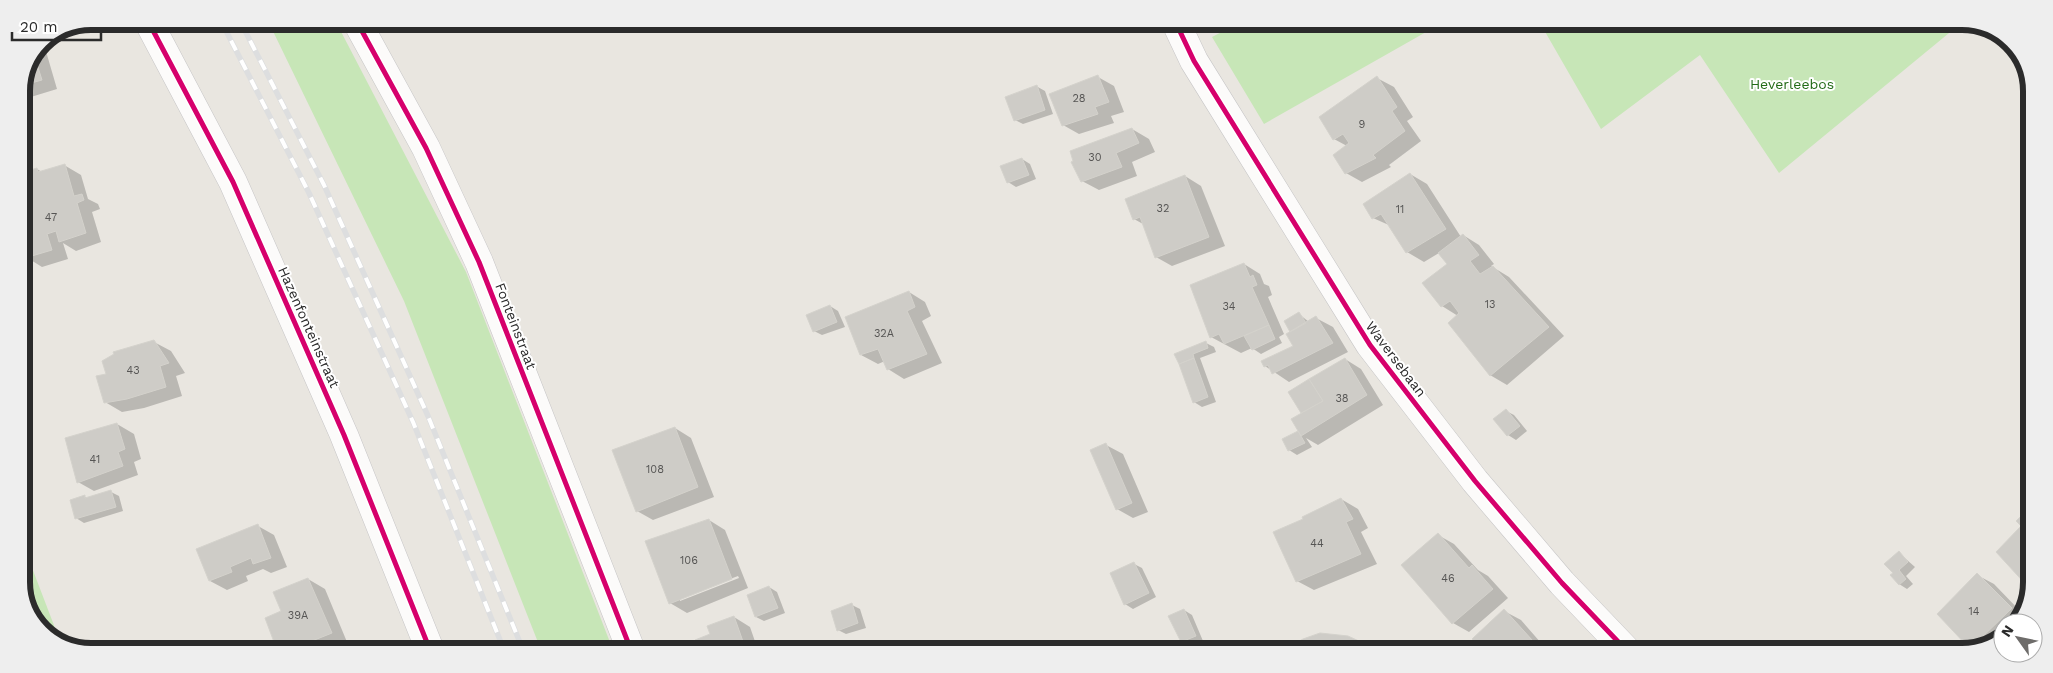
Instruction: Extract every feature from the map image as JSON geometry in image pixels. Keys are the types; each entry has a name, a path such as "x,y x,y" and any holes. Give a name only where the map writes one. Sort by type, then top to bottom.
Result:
{"street":[{"name":"Hazenfonteinstraat","path":"153,30 233,182 344,435 427,643"},
{"name":"Fonteinstraat","path":"361,30 426,148 479,262 628,643"},
{"name":"Waversebaan","path":"1179,30 1194,61 1370,346 1494,503 1562,583 1619,643"}],"green space":[{"path":"272,30 340,30 466,272 610,643 538,643 404,301"},
{"path":"1226,30 1430,30 1264,124 1212,37"},
{"name":"Heverleebos","path":"1544,30 1953,30 1779,173 1700,55 1601,129"},
{"path":"30,563 56,632 40,616 35,605 30,586"}],"building":[{"path":"37,64 42,80 31,83"},
{"path":"1098,75 1109,102 1095,107 1098,114 1062,126 1049,94"},
{"path":"1377,76 1397,107 1392,111 1405,131 1373,155 1376,158 1345,174 1333,155 1349,143 1343,134 1333,140 1319,117"},
{"path":"1037,85 1045,110 1014,121 1005,97"},
{"path":"1132,128 1139,143 1116,153 1122,167 1081,182 1071,162 1073,161 1070,151"},
{"path":"1022,158 1029,175 1007,183 1000,166"},
{"path":"65,164 74,196 82,194 84,200 77,203 86,233 59,242 56,231 47,234 52,250 30,257 30,170 37,168 38,172"},
{"path":"1410,173 1446,229 1406,253 1381,214 1372,219 1363,204"},
{"path":"1185,175 1209,237 1155,258 1140,217 1133,220 1125,199"},
{"path":"1463,234 1479,255 1470,261 1480,274 1493,266 1549,327 1490,376 1448,323 1459,313 1450,301 1441,307 1422,283 1447,264 1438,253"},
{"path":"1244,263 1250,277 1253,275 1257,285 1252,287 1269,325 1224,344 1219,334 1210,338 1190,285"},
{"path":"909,291 915,307 907,311 927,354 887,370 878,349 860,355 845,317"},
{"path":"830,305 837,322 813,332 806,315"},
{"path":"1299,312 1306,323 1290,332 1284,321"},
{"path":"1316,316 1333,343 1272,374 1268,365 1264,367 1261,361 1293,346 1286,334"},
{"path":"1269,325 1275,339 1252,350 1244,336"},
{"path":"154,340 169,363 160,366 166,387 127,399 104,403 96,376 106,374 102,361 114,354 113,352"},
{"path":"1206,341 1208,348 1193,354 1194,358 1179,364 1174,354"},
{"path":"1194,358 1208,397 1193,403 1179,364"},
{"path":"1345,358 1367,395 1301,436 1291,419 1323,401 1309,379"},
{"path":"1309,379 1323,401 1301,413 1288,392"},
{"path":"1506,409 1520,426 1507,436 1493,419"},
{"path":"117,423 125,449 118,452 123,466 77,483 65,438"},
{"path":"675,427 698,487 636,512 612,450"},
{"path":"1298,431 1305,443 1288,451 1282,439"},
{"path":"1106,443 1132,503 1116,510 1090,450"},
{"path":"111,490 116,507 75,519 70,500 85,495 85,498"},
{"path":"1341,498 1353,519 1346,522 1361,554 1296,582 1273,532 1303,519 1302,517"},
{"path":"2023,514 2023,581 1996,552 2021,526 2016,521"},
{"path":"709,519 732,579 669,604 645,541"},
{"path":"258,524 271,558 253,564 251,558 230,567 232,572 209,581 196,549"},
{"path":"1438,533 1469,568 1472,565 1493,589 1452,624 1401,565"},
{"path":"1899,551 1908,562 1899,570 1906,579 1899,585 1890,575 1893,573 1884,564"},
{"path":"1134,562 1149,593 1124,605 1110,573"},
{"path":"1977,573 2012,608 2007,613 1993,613 1993,627 1978,641 1964,643 1937,614"},
{"path":"308,578 332,633 307,643 274,643 265,618 281,611 273,592"},
{"path":"769,586 778,608 755,617 747,595"},
{"path":"852,603 858,623 837,631 831,611"},
{"path":"1184,609 1196,636 1181,642 1168,616"},
{"path":"1504,609 1535,643 1476,643 1472,639"},
{"path":"734,616 744,643 696,643 695,640 710,634 707,626"},
{"path":"1320,633 1348,636 1362,643 1296,643"}],"railway":[{"path":"226,30 309,193 413,422 501,643"},
{"path":"245,30 324,185 428,416 520,643"}],"cycle path":[{"path":"153,30 233,182 344,435 427,643"},
{"path":"361,30 426,148 479,262 628,643"},
{"path":"1179,30 1194,61 1370,345 1475,481 1562,583 1619,643"}]}
